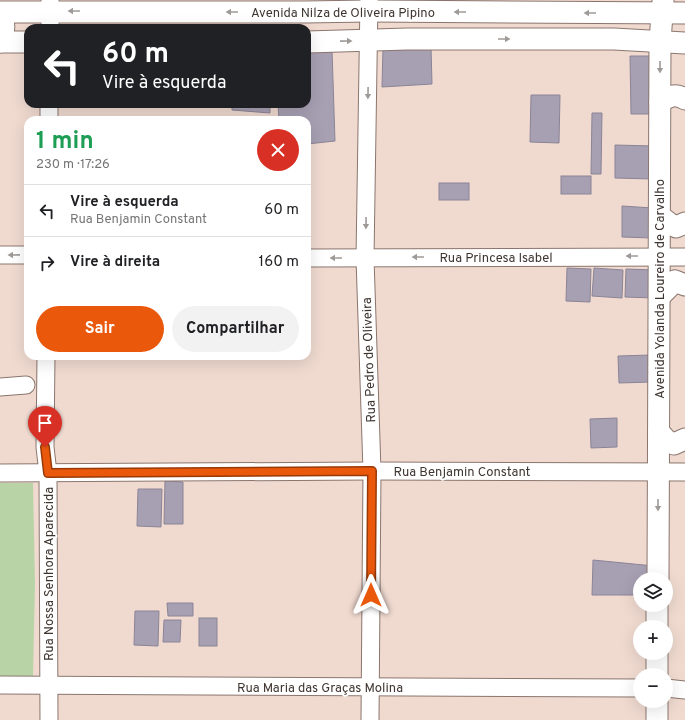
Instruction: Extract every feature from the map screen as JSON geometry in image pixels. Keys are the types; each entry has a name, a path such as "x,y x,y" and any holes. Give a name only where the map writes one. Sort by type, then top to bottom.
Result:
{"main road":[{"name":"Avenida Nilza de Oliveira Pipino","path":"0,13 50,13 101,20 305,12 369,6 417,12 612,13 663,7 685,13"},
{"name":"Avenida Yolanda Loureiro de Carvalho","path":"658,572 660,41 663,7"},
{"path":"305,12 310,24"},
{"path":"417,12 411,17 408,24 417,39"},
{"path":"0,13 4,21 4,33 0,42 24,42"},
{"path":"612,13 618,19 619,32 614,39"},
{"path":"311,42 417,39 614,39 685,43"},
{"path":"660,102 670,95 675,94 685,99"},
{"path":"660,216 669,224 676,227 685,223"},
{"path":"660,296 675,280 685,285"},
{"path":"659,432 667,441 674,444 685,439"},
{"path":"657,708 657,720"}],"street":[{"name":"Rua Pedro de Oliveira","path":"369,6 365,258 372,471 370,720"},
{"path":"0,255 24,255"},
{"name":"Rua Princesa Isabel","path":"311,258 685,257"},
{"name":"Rua Nossa Senhora Aparecida","path":"46,360 45,447 48,473 48,720"},
{"path":"0,387 26,385"},
{"name":"Rua Benjamin Constant","path":"0,473 372,471 685,472"},
{"name":"Rua Maria das Graças Molina","path":"0,685 633,688"},
{"path":"673,689 685,690"}],"green space":[{"path":"0,483 33,483 35,583 33,676 0,676"}],"building":[{"path":"383,46 431,47 432,84 382,87"},
{"path":"332,50 335,141 311,144 311,116 279,116 278,108 311,108 311,51"},
{"path":"630,56 652,56 652,114 631,114"},
{"path":"531,95 560,95 559,143 530,142"},
{"path":"232,108 270,108 270,113 232,110"},
{"path":"592,113 602,113 601,174 591,174"},
{"path":"615,145 653,146 652,179 615,178"},
{"path":"561,176 591,176 591,194 561,194"},
{"path":"439,183 469,183 469,200 439,200"},
{"path":"622,206 653,208 652,238 622,237"},
{"path":"567,268 591,269 590,302 566,301"},
{"path":"594,268 623,270 622,298 592,296"},
{"path":"626,269 655,270 654,298 625,297"},
{"path":"651,355 651,382 619,383 618,356"},
{"path":"617,418 617,447 591,448 590,419"},
{"path":"165,481 183,482 183,524 164,524"},
{"path":"138,489 162,489 161,527 137,526"},
{"path":"593,560 654,566 654,572 633,572 633,595 592,595"},
{"path":"167,603 193,603 193,616 168,616"},
{"path":"135,611 159,611 158,646 134,645"},
{"path":"199,618 217,618 217,646 199,646"},
{"path":"164,620 181,620 180,642 163,642"}],"route":[{"path":"45,447 48,473 372,471 371,595"}]}
